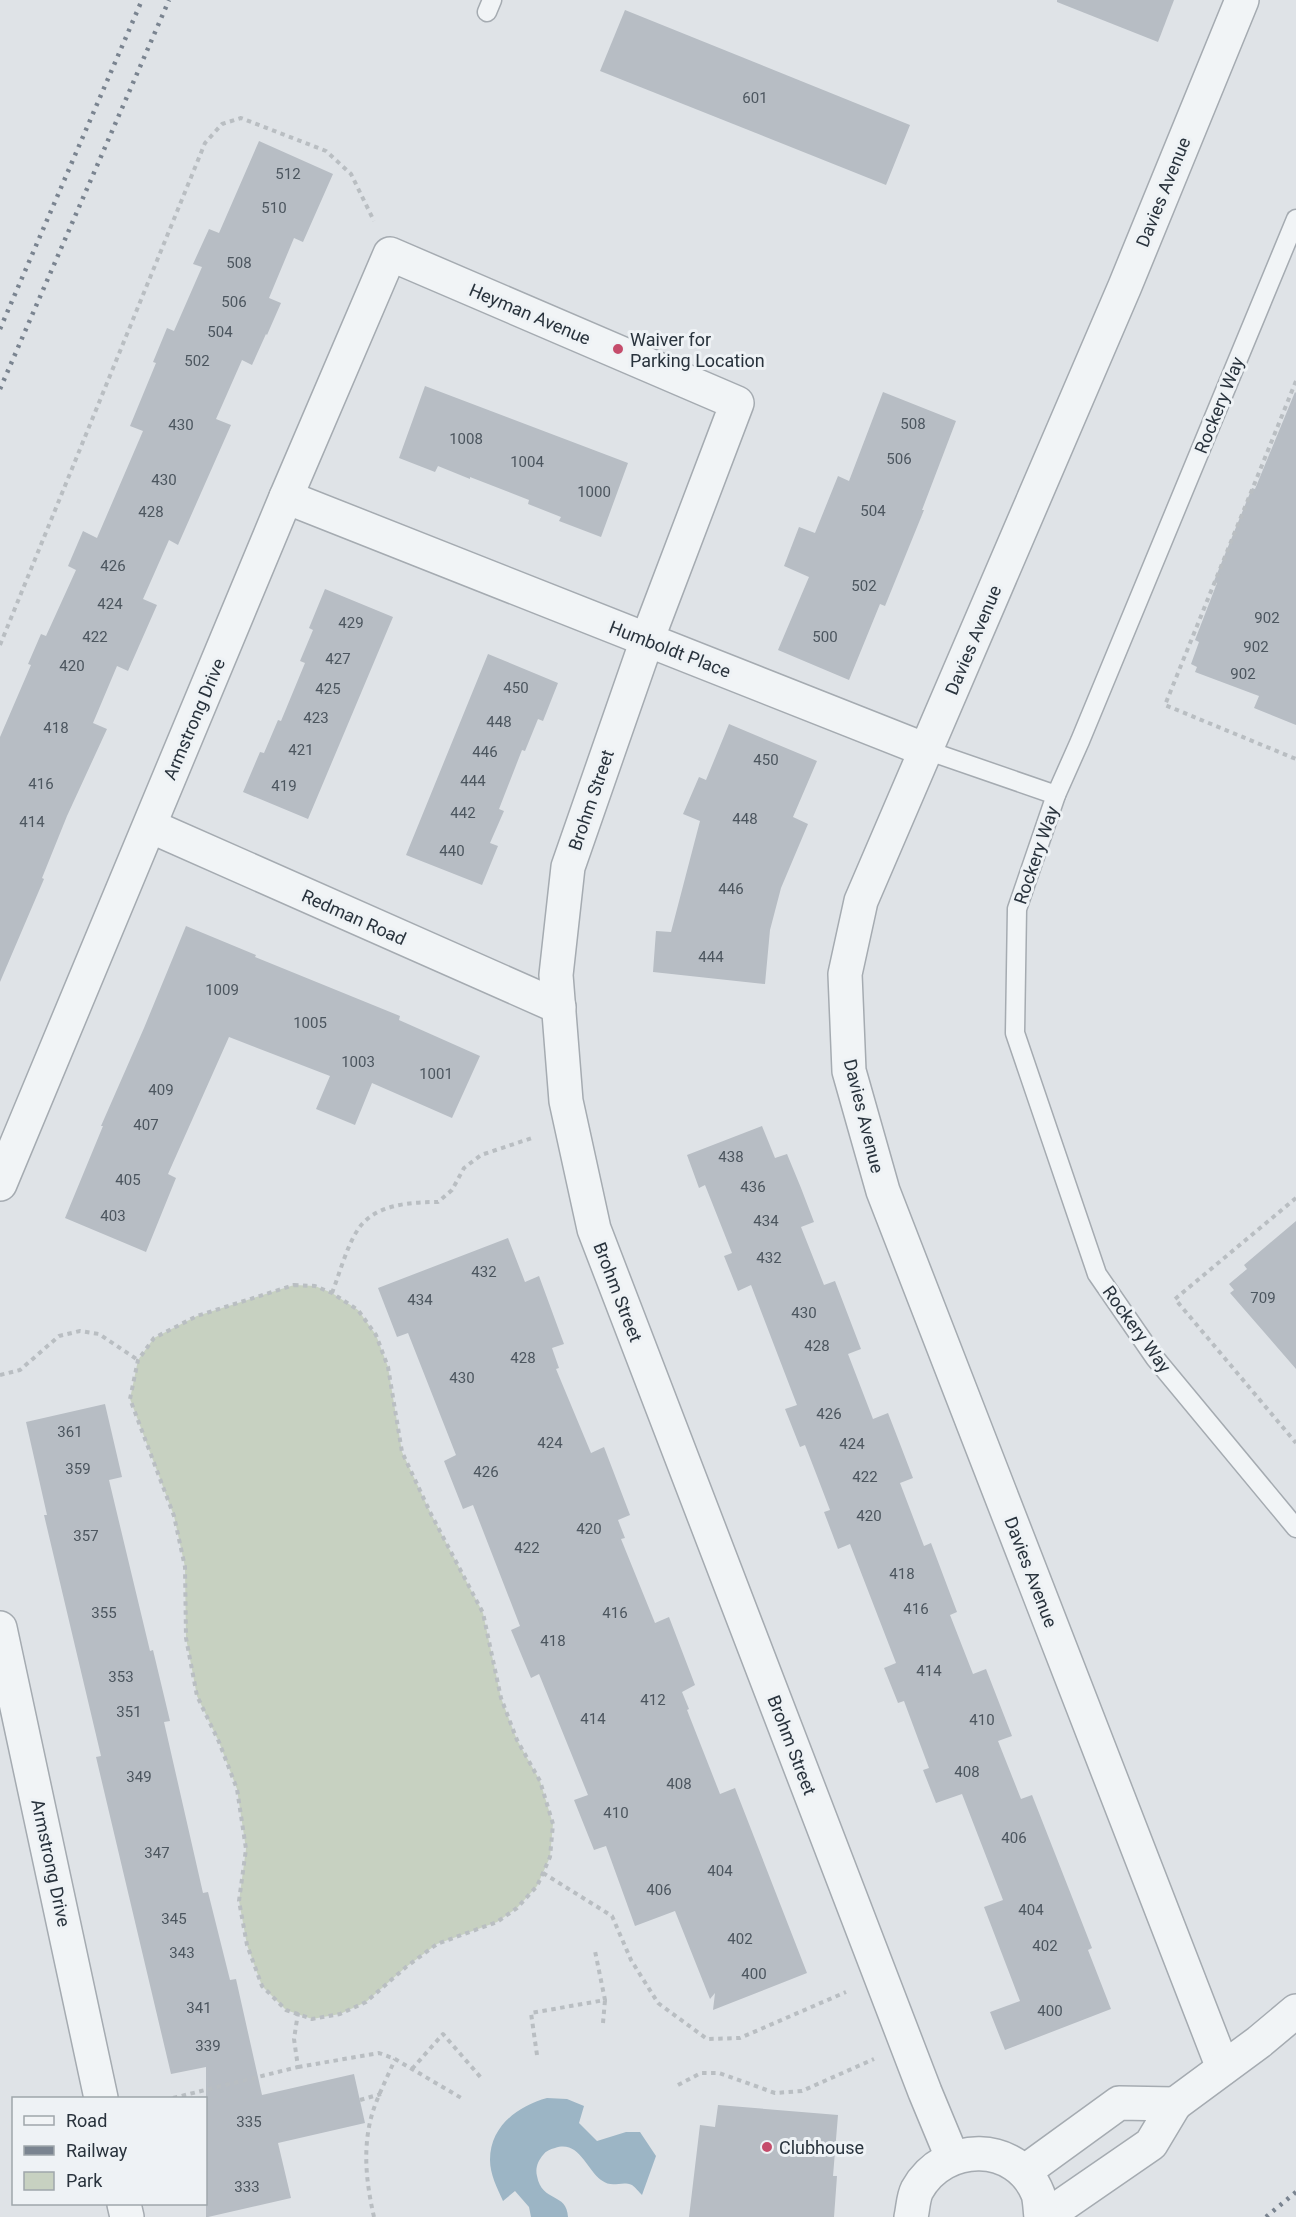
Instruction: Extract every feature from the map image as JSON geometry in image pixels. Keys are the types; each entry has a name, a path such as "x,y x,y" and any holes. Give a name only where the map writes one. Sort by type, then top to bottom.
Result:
{"street":[{"name":"Davies Avenue","path":"1223,2068 883,1191 849,1071 845,974 861,901 1125,285 1242,0"},
{"name":"Heyman Avenue","path":"390,254 737,403"},
{"name":"Armstrong Drive","path":"0,1184 286,497 390,254"},
{"name":"Brohm Street","path":"737,403 647,640 568,867 556,975 566,1101 594,1229 952,2157"},
{"name":"Humboldt Place","path":"286,497 926,750"},
{"name":"Redman Road","path":"150,826 559,1007"},
{"name":"Armstrong Drive","path":"0,1628 101,2097"},
{"path":"911,2217 916,2192 931,2170 952,2157 978,2152 1002,2158 1024,2172 1038,2194 1043,2217 1151,2144 1175,2104 1296,2011"},
{"path":"1024,2172 1119,2103 1175,2104"}],"lane":[{"name":"Rockery Way","path":"1296,219 1056,795 1017,909 1015,1033 1098,1274 1155,1358 1296,1528"},
{"name":"Humboldt Place","path":"926,750 1056,795"}],"path":[{"path":"0,645 205,143 222,124 241,117 326,151 351,174 390,254"},
{"path":"1296,381 1165,705 1296,759"},
{"path":"332,1293 357,1230 370,1216 393,1206 417,1202 438,1202 452,1190 464,1168 482,1155 571,1125"},
{"path":"1296,1198 1175,1299 1296,1443"},
{"path":"294,1285 315,1286 332,1293 358,1310 376,1335 388,1367 402,1452 431,1514 483,1613 501,1698 516,1740 540,1781 553,1824 550,1857 537,1886 517,1908 496,1922 437,1944 366,2002 340,2014 312,2019 286,2010 262,1986 247,1945 239,1901 246,1849 237,1789 219,1742 197,1696 186,1638 186,1567 174,1516 130,1399 138,1360 154,1338 197,1316 294,1285"},
{"path":"0,1375 20,1370 59,1336 80,1331 99,1334 138,1360"},
{"path":"543,1873 612,1916 631,1960 658,2003 707,2039 740,2038 881,1977"},
{"path":"595,1951 605,2000 603,2023"},
{"path":"537,2055 531,2013 605,2000"},
{"path":"298,2013 294,2039 298,2067"},
{"path":"412,2069 443,2034 483,2080"},
{"path":"678,2085 701,2073 719,2073 775,2093 802,2091 907,2045"},
{"path":"178,2097 298,2067 379,2053 395,2059 463,2099"},
{"path":"374,2217 368,2189 366,2150 373,2112 395,2059"},
{"path":"360,2100 381,2094"}],"green space":[{"path":"294,1285 315,1286 332,1293 358,1310 376,1335 388,1367 402,1452 431,1514 483,1613 501,1698 517,1740 540,1781 553,1824 550,1857 537,1886 517,1908 497,1922 437,1944 366,2002 340,2014 312,2019 286,2010 262,1986 247,1945 239,1901 246,1849 237,1789 219,1742 197,1696 186,1638 185,1567 174,1516 130,1399 138,1360 154,1338 197,1316"}],"water":[{"path":"547,2098 567,2099 584,2106 579,2123 597,2141 626,2132 640,2132 656,2156 642,2195 632,2185 605,2183 576,2152 563,2147 547,2151 538,2162 536,2173 544,2190 559,2200 567,2209 568,2217 531,2217 529,2207 515,2191 503,2201 490,2165 491,2148 495,2137 500,2128 516,2112"}],"building":[{"path":"1057,0 1174,0 1158,42 1057,2"},
{"path":"625,10 910,125 886,185 600,71"},
{"path":"259,141 333,174 303,242 294,238 269,298 281,303 267,335 252,365 242,360 216,419 231,425 178,545 169,540 143,599 157,605 128,671 117,666 93,723 107,729 67,816 42,878 44,879 0,982 0,737 31,665 28,664 41,634 46,636 76,570 68,566 83,531 97,538 143,431 130,426 156,363 153,362 167,328 174,331 202,267 193,264 209,229 219,233"},
{"path":"425,386 628,463 601,537 559,521 561,517 528,504 529,500 438,466 435,472 399,458"},
{"path":"883,392 956,421 922,510 924,510 885,606 880,604 849,680 778,650 809,577 784,566 799,527 815,533 838,476 849,481"},
{"path":"1295,392 1296,725 1254,708 1259,696 1195,672 1197,667 1191,664 1199,642 1195,640 1217,583 1214,581"},
{"path":"325,589 393,617 308,819 243,792 260,752 264,753 278,720 281,721 305,663 300,661 313,630 309,628"},
{"path":"488,654 558,683 543,721 538,719 525,751 522,750 499,809 504,811 490,843 498,846 482,885 406,855"},
{"path":"729,724 817,761 793,817 808,824 781,888 770,930 765,984 653,972 656,931 671,932 700,821 683,814 699,777 706,780"},
{"path":"186,926 256,955 255,957 400,1016 399,1020 480,1056 452,1118 372,1083 355,1125 316,1109 330,1076 229,1037 168,1174 176,1178 146,1252 65,1218 103,1126 101,1126"},
{"path":"762,1126 775,1158 787,1154 801,1188 814,1222 801,1227 824,1285 835,1281 861,1349 848,1354 873,1419 888,1413 913,1478 900,1483 924,1546 931,1543 957,1612 950,1615 973,1674 986,1669 1012,1736 998,1741 1021,1799 1032,1795 1092,1948 1088,1950 1111,2009 1005,2050 990,2012 1020,2001 984,1907 1003,1900 962,1794 936,1803 923,1770 929,1768 904,1701 898,1703 884,1668 896,1663 850,1544 838,1549 824,1512 830,1510 805,1445 800,1447 785,1409 797,1405 751,1285 738,1291 724,1256 732,1253 705,1185 699,1188 687,1155"},
{"path":"1296,1221 1296,1369 1230,1293 1234,1290 1229,1284 1247,1269 1244,1265"},
{"path":"508,1238 525,1282 539,1276 564,1344 552,1348 559,1368 556,1369 591,1453 604,1447 630,1515 618,1520 625,1538 621,1539 655,1623 669,1617 695,1685 682,1692 689,1709 687,1710 720,1794 735,1788 807,1973 713,2010 715,1993 710,1999 675,1911 635,1926 606,1846 594,1850 574,1800 588,1795 539,1674 531,1678 511,1630 520,1626 473,1505 463,1509 444,1461 456,1455 408,1333 397,1337 378,1288"},
{"path":"105,1404 122,1477 109,1480 150,1651 153,1650 170,1721 164,1722 203,1893 208,1892 230,1980 236,1979 262,2095 354,2074 365,2123 278,2143 291,2198 206,2217 206,2067 171,2074 96,1757 101,1756 44,1515 47,1515 26,1422"},
{"name":"Clubhouse","path":"718,2105 838,2115 833,2176 837,2176 834,2217 689,2217 700,2125 715,2127"}],"railway":[{"path":"0,329 142,0"},
{"path":"0,389 169,0"},
{"path":"1266,2217 1296,2192"}],"place":[{"name":"Waiver for Parking Location","path":"618,349"},
{"name":"Clubhouse","path":"767,2147"}]}
